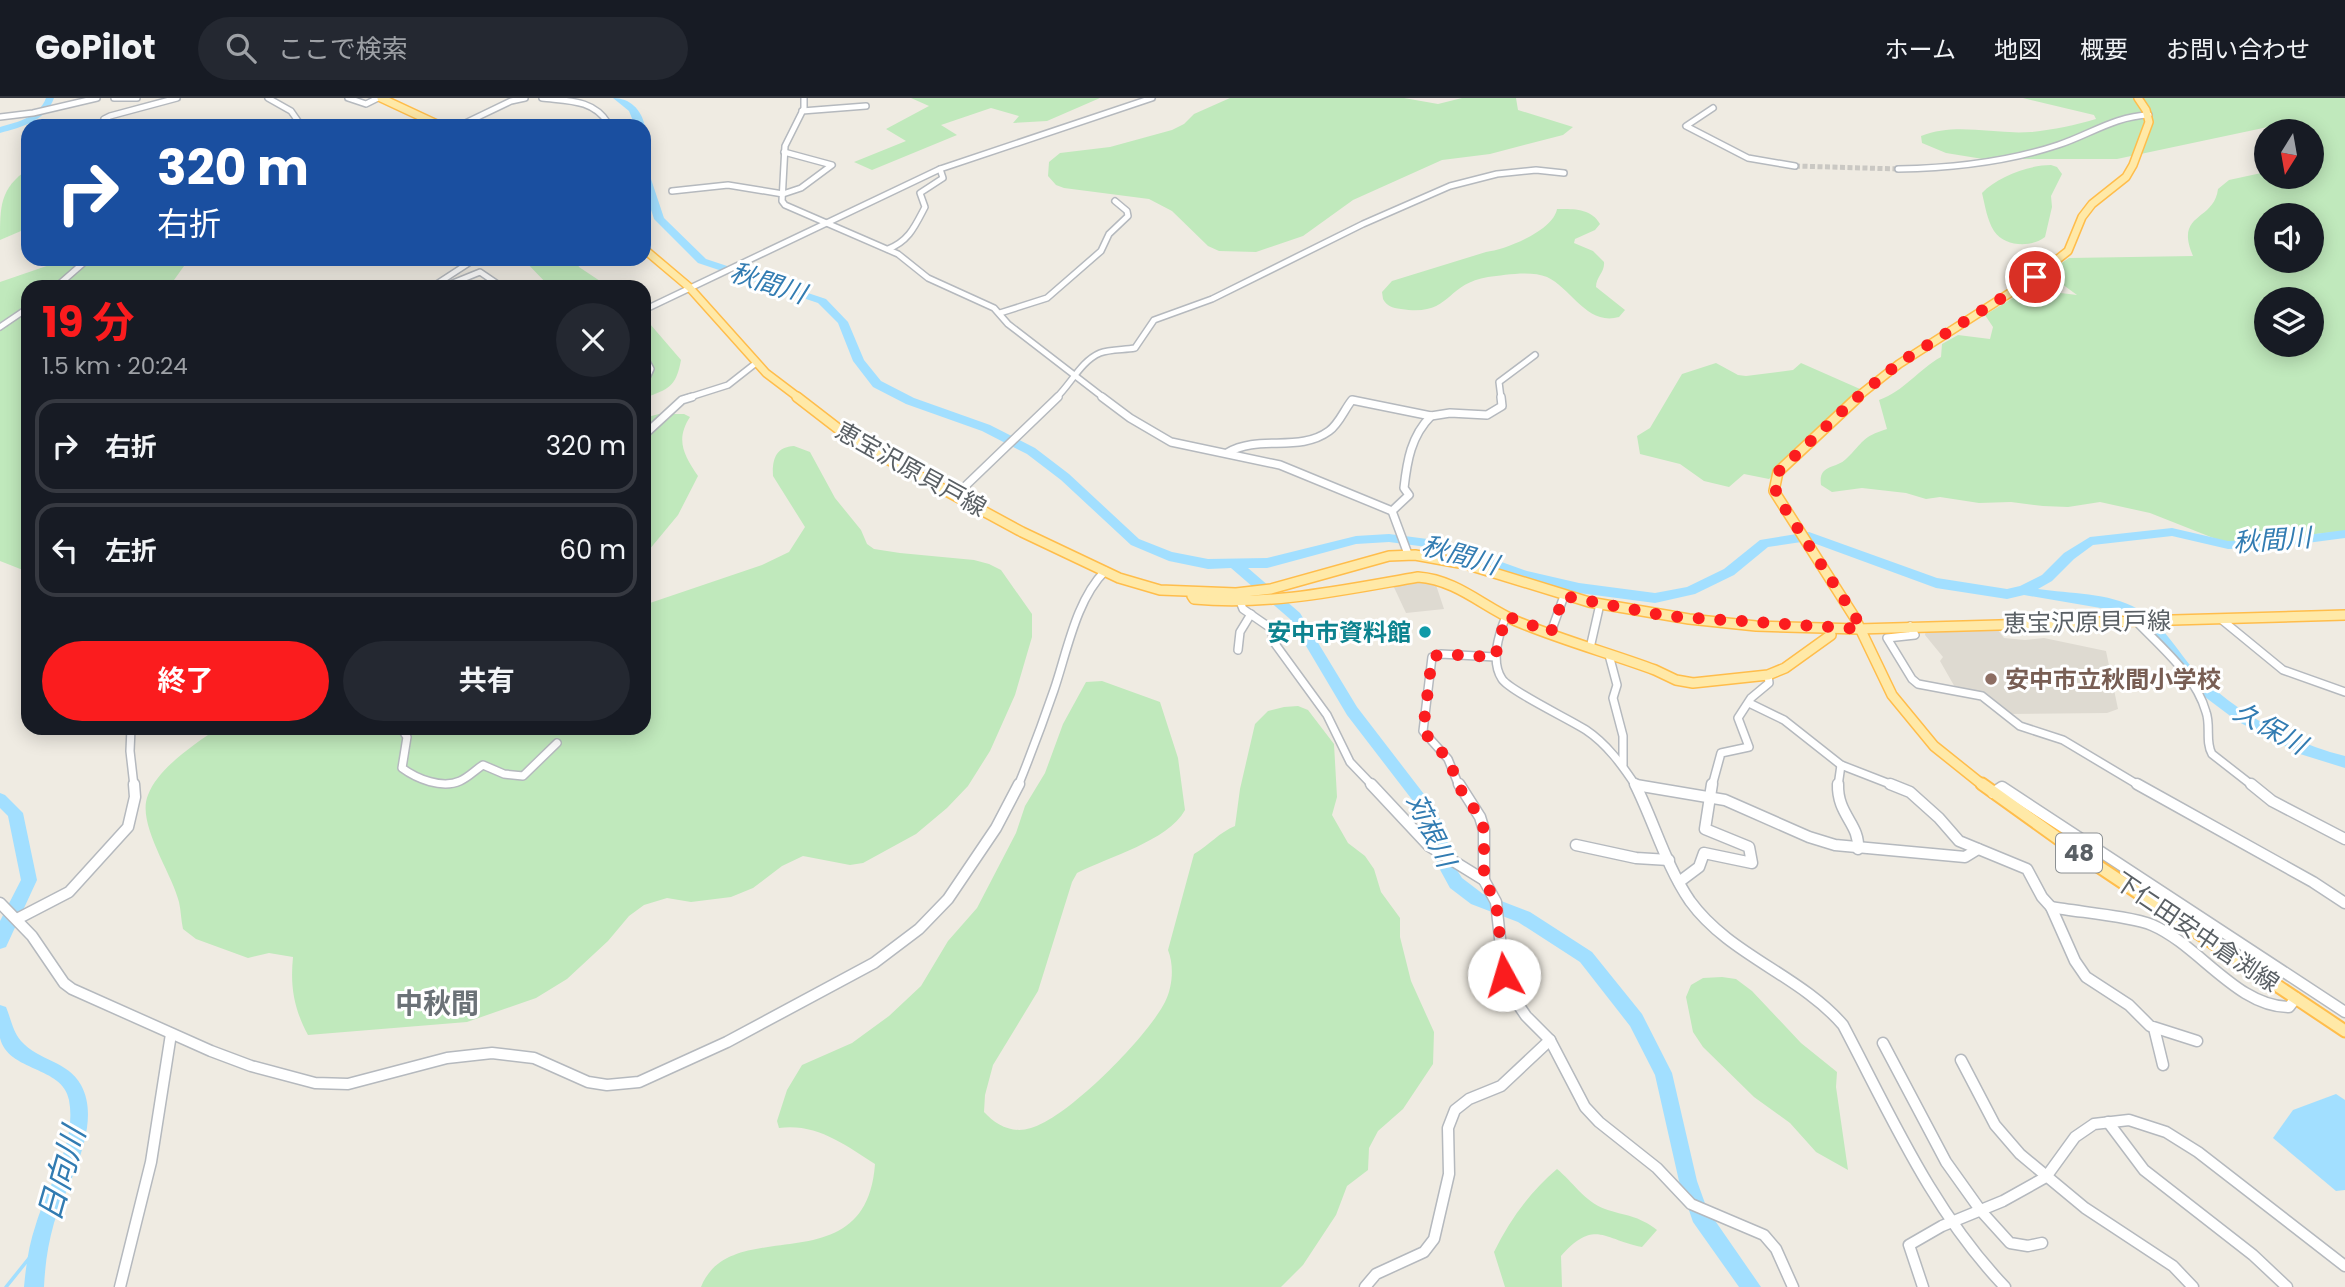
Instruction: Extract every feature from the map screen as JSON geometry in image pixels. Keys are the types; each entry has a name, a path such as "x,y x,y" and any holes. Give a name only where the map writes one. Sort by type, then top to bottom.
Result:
{"main road":[{"path":"380,98 426,119"},
{"path":"2138,98 2149,115"},
{"name":"下仁田安中倉渕線","path":"2149,115 2147,131 2126,177 2092,204 2082,217 2068,251 2035,277 1899,363 1854,400 1778,472 1774,491 1856,618 1883,679 1911,720 1934,746 1993,793 2078,846 2345,1031"},
{"name":"恵宝沢原貝戸線","path":"651,255 690,287 756,363 854,441 1022,532 1136,584 1219,594 1271,589 1407,550 1453,560 1564,596 1679,618 1860,629 2345,615"},
{"name":"恵宝沢原貝戸線","path":"1190,592 1194,598 1241,604 1430,576 1455,583 1506,616"},
{"path":"1506,616 1693,683 1768,674 1785,668 1831,635 1829,628"}],"street":[{"path":"0,117 36,113 97,98"},
{"path":"114,98 137,98"},
{"path":"104,119 152,108 160,100 177,98"},
{"path":"268,98 295,114 297,119"},
{"path":"348,98 366,104 380,98"},
{"path":"473,119 511,101 525,98"},
{"path":"542,98 591,105 607,119"},
{"path":"804,98 802,111 784,152 785,205 888,249 928,278 984,303 1000,313 1008,324 1076,378 1130,418 1171,442 1280,465 1392,511 1407,550"},
{"path":"651,306 940,169 1152,98"},
{"path":"802,111 866,106"},
{"path":"1713,108 1686,126 1748,158 1795,166"},
{"path":"1898,169 1937,168 2038,150 2128,116 2149,115"},
{"path":"672,191 728,185 783,194 801,188 832,165 784,152"},
{"path":"888,249 899,244 915,229 926,205 920,193 943,178 940,169"},
{"path":"956,495 1076,378 1081,367 1100,353 1135,348 1154,320 1212,299 1363,224 1450,186 1497,174 1536,170 1564,173"},
{"path":"1000,313 1044,300 1101,251 1109,234 1128,216 1127,211 1115,201"},
{"path":"64,280 80,266"},
{"path":"443,280 464,266"},
{"path":"460,280 480,272 492,280"},
{"path":"0,327 21,313"},
{"path":"1227,453 1247,445 1300,444 1313,440 1333,427 1352,400 1430,416 1459,413 1487,415 1500,410 1502,406 1499,382 1504,376 1525,366 1535,355"},
{"path":"651,429 682,400 728,385 756,363"},
{"path":"1392,511 1409,495 1404,488 1410,449 1419,430 1430,416"},
{"path":"2,906 16,918 49,957 64,983 80,993 171,1034 251,1066 329,1085 379,1078 447,1058 492,1053 534,1058 588,1082 622,1085 639,1082 727,1042 874,963 919,929 948,898 996,828 1015,793 1040,732 1081,612 1097,579 1105,572"},
{"path":"1551,632 1564,596"},
{"path":"1241,604 1272,629 1273,640 1327,715 1350,762 1429,846 1484,880"},
{"path":"1590,648 1600,604"},
{"path":"1238,650 1240,632 1251,614"},
{"path":"1506,616 1495,657 1497,672 1508,687 1599,739 1623,765 1636,785 1679,882 1709,922 1824,1003 1843,1025 1921,1177 1950,1223 1977,1258 2005,1287"},
{"path":"2222,620 2283,670 2345,692"},
{"path":"2143,621 2207,711 2209,749 2212,754 2272,801 2345,839"},
{"path":"1910,626 1915,635 1887,638 1912,679 1918,684 1982,696 2020,726 2063,740 2088,757 2313,882 2345,903"},
{"path":"1495,657 1441,654 1432,657 1423,731 1448,759 1462,792 1480,817 1484,830 1484,880 1497,906 1504,975 1513,997 1526,1016 1550,1040 1585,1107 1599,1122 1648,1160 1691,1204 1764,1235 1776,1249 1793,1287"},
{"path":"1609,654 1617,685 1613,693 1614,707 1623,734 1623,765"},
{"path":"1679,882 1699,867 1704,853 1752,863 1749,847 1705,829 1709,796 1721,753 1749,747 1738,718 1769,683 1768,674"},
{"path":"1749,703 1784,720 1840,765 1910,792 1939,818 1954,836 2027,869 2051,906 2075,961 2086,977 2129,1005 2150,1026 2197,1041"},
{"path":"16,918 69,892 128,827 135,797 131,735"},
{"path":"406,735 402,768 438,782 459,782 483,765 504,774 523,776 557,743"},
{"path":"1840,765 1837,786 1839,807 1842,815 1859,835 1858,849"},
{"path":"1636,785 1709,796 1735,804 1816,840 1858,849 1905,850 1965,857 1978,849"},
{"path":"1576,845 1636,858 1669,860"},
{"path":"2078,846 2272,960 2345,1012"},
{"path":"2051,906 2150,924 2171,934 2254,999 2281,1008 2289,1007 2296,998"},
{"path":"2154,1028 2163,1065"},
{"path":"120,1287 139,1221 171,1034"},
{"path":"1365,1287 1373,1277 1427,1250 1435,1239 1451,1173 1449,1128 1452,1115 1481,1091 1504,1083 1516,1068 1550,1040"},
{"path":"1883,1043 1946,1162 1981,1211 2010,1243 2028,1246 2042,1243"},
{"path":"1961,1060 1995,1125 2020,1154 2091,1212 2173,1266 2193,1287"},
{"path":"1923,1287 1909,1245 2046,1177 2075,1137 2094,1125 2129,1120 2166,1132 2198,1152 2345,1266"},
{"path":"2108,1122 2142,1169 2192,1210 2243,1246 2287,1287"}],"shaded area":[{"path":"1434,579 1444,609 1406,613 1392,583"},
{"path":"1926,630 1998,630 2004,638 2044,638 2106,651 2118,709 2107,713 2007,714 1986,697 1956,689 1940,661 1943,657 1925,635"}],"green space":[{"path":"911,98 1100,98 1047,121 1013,123 1019,116 991,108 941,125 957,135 872,170 854,162 906,141 886,129 929,106"},
{"path":"1230,98 1404,98 1438,104 1462,98 1516,98 1518,110 1573,127 1563,135 1490,154 1442,160 1353,200 1303,236 1256,252 1219,251 1208,246 1172,211 1149,199 1064,188 1056,185 1048,176 1049,162 1060,153 1110,147 1172,130 1184,124 1194,114"},
{"path":"2023,98 2345,98 2345,531 2226,543 2150,513 2100,502 2068,507 2011,502 1979,503 1940,497 1926,499 1906,493 1862,488 1832,492 1821,485 1822,473 1825,470 1846,459 1867,438 1887,429 1879,400 1896,392 1941,357 1942,344 1958,335 1990,339 1993,327 1985,315 2028,289 2077,295 2047,273 2069,258 2193,256 2188,232 2197,218 2215,200 2218,189 2229,180 2254,175 2254,189 2324,189 2324,119 2254,119 2254,130 2117,159 1983,159 1946,153 1922,143 1921,136 1948,130 2039,131 2096,119 2094,115"},
{"path":"2051,165 2057,167 2062,174 2051,196 2052,207 2045,237 2033,243 2018,244 1999,236 1986,212 1982,193 2014,173"},
{"path":"21,174 21,231 0,240 1,207 7,191"},
{"path":"1557,209 1587,212 1600,224 1595,230 1575,239 1574,243 1593,251 1604,262 1596,287 1625,310 1619,317 1598,316 1580,305 1547,277 1533,274 1502,275 1474,281 1439,304 1418,310 1398,309 1388,305 1383,299 1382,292 1392,281 1505,248 1527,238 1547,225"},
{"path":"47,266 184,266 174,280 21,280 21,569 0,561 0,282"},
{"path":"530,266 578,266 598,280 543,280"},
{"path":"651,325 681,360 674,382 651,395"},
{"path":"1716,363 1738,375 1746,376 1793,370 1801,363 1860,389 1769,479 1744,474 1729,487 1704,481 1680,464 1640,454 1637,436 1650,428 1682,374"},
{"path":"684,414 690,417 682,440 689,461 698,476 678,515 651,548 651,416"},
{"path":"794,446 810,452 835,498 861,530 867,544 874,549 989,564 1001,570 1032,614 1032,637 1015,695 990,751 968,786 916,834 863,863 850,865 803,856 782,866 753,888 731,897 691,902 667,898 644,905 629,916 608,941 567,979 536,998 467,1022 308,1035 294,998 293,957 269,953 248,958 196,939 183,929 179,902 151,834 146,806 148,795 160,775 208,735 651,735 651,603 762,565 789,552 805,527 773,476 776,455"},
{"path":"1102,681 1160,702 1178,758 1185,810 1177,821 1152,839 1077,873 1038,991 993,1065 985,1095 984,1112 999,1124 1017,1130 1031,1128 1047,1121 1106,1074 1156,1017 1170,989 1172,969 1168,950 1194,854 1235,826 1240,789 1255,724 1268,711 1298,706 1308,710 1334,744 1337,797 1332,815 1348,843 1365,856 1374,869 1381,892 1400,918 1400,937 1411,981 1434,1032 1433,1064 1403,1109 1378,1131 1369,1148 1368,1170 1347,1186 1336,1215 1303,1265 1281,1287 701,1287 717,1265 740,1253 824,1237 848,1224 866,1201 875,1164 818,1132 793,1127 779,1128 777,1121 787,1090 802,1065 852,1043 889,1016 921,986 948,941 977,908 1016,833 1025,806 1045,773 1063,724 1086,682"},
{"path":"1703,978 1736,979 1752,991 1801,1043 1837,1072 1836,1087 1848,1170 1816,1152 1790,1123 1754,1097 1703,1047 1693,1032 1686,997 1691,985"},
{"path":"1557,1169 1598,1206 1637,1219 1657,1230 1642,1247 1600,1235 1583,1238 1573,1244 1561,1256 1562,1287 1505,1287 1494,1252 1521,1208"}],"water":[{"path":"2336,1094 2345,1100 2345,1190 2336,1191 2273,1138 2293,1110"}],"waterway":[{"name":"日向川","path":"31,119 43,111 50,98"},
{"name":"秋間川","path":"617,98 632,109 638,119"},
{"name":"日向川","path":"0,130 21,124"},
{"name":"秋間川","path":"651,194 659,219 702,261 822,301 843,322 859,361 877,384 910,401 986,428 1031,451 1065,477 1135,542 1169,556 1208,564 1267,563 1356,540 1389,538 1443,545 1525,575 1579,588 1655,598 1690,591 1729,572 1764,543 1809,536 1936,583 2007,594 2024,590"},
{"name":"秋間川","path":"2024,590 2047,578 2069,556 2090,541 2172,532 2228,545 2276,543 2345,534"},
{"name":"苅根川","path":"1236,565 1295,616 1352,711 1425,806 1435,824 1446,866 1456,883 1477,899 1524,917 1586,957 1636,1020 1663,1073 1688,1181 1700,1215 1751,1287"},
{"name":"久保川","path":"2024,590 2123,607 2143,619 2192,676 2223,704 2263,729 2305,750 2345,762"},
{"name":"日向川","path":"0,799 15,813 29,880 0,942"},
{"name":"日向川","path":"0,1013 6,1033 15,1047 70,1082 77,1094 79,1108 75,1140 42,1235 34,1287"},
{"path":"6,1287 39,1246"}],"tunnel":[{"path":"1795,166 1898,169"}],"place":[{"name":"安中市資料館","path":"1425,632"},
{"name":"安中市立秋間小学校","path":"1991,679"}],"district":[{"name":"中秋間","path":"437,1003"}],"route":[{"path":"1504,975 1496,902 1484,880 1484,830 1480,817 1462,792 1448,759 1423,731 1432,657 1441,654 1495,657 1506,616 1551,632 1564,596 1629,610 1717,622 1860,629 1856,618 1774,491 1778,472 1854,400 1899,363 2035,277"}]}
